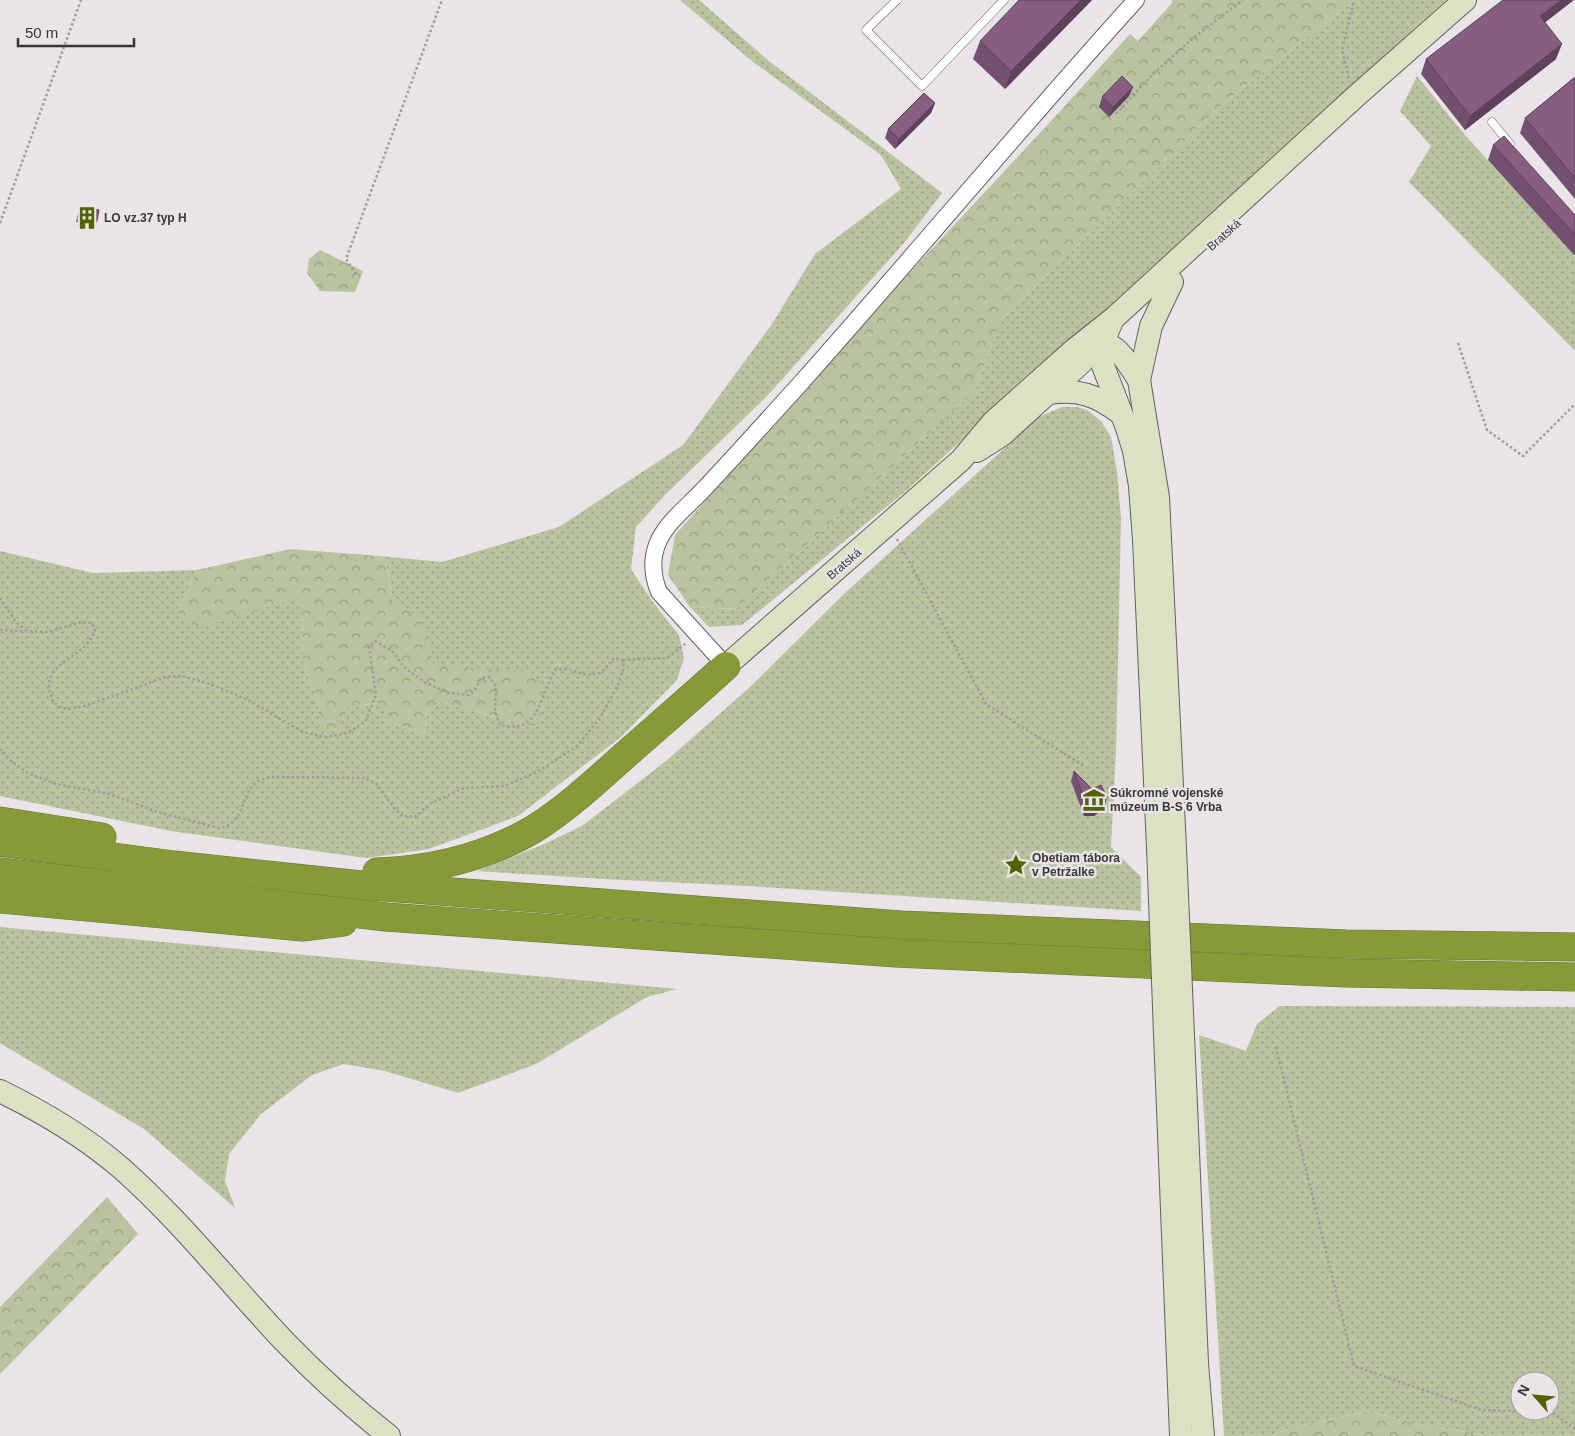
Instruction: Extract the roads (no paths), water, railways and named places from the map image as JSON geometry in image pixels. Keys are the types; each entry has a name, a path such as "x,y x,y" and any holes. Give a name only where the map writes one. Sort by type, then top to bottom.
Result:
{"highway":[{"path":"0,822 178,848 375,872 410,871 439,866 500,846 534,829 585,791 726,666"},
{"path":"0,842 174,865 371,886 901,925 1346,944 1575,947"},
{"path":"0,872 386,917 906,954 1346,973 1575,976"},
{"path":"1,900 302,927 386,917"}],"main road":[{"name":"Bratská","path":"726,666 889,525 961,460 992,422 1074,349 1114,318 1354,98 1465,0"},
{"name":"Bratská","path":"961,460 1002,435 1293,173 1480,0"},
{"path":"1172,282 1151,326 1139,380 1159,505 1166,848 1174,1034 1181,1436"},
{"path":"1114,318 1108,327 1102,344 1100,358 1134,450 1140,486 1166,848"},
{"path":"1074,349 1091,343 1112,346 1121,352 1139,380"},
{"path":"1049,393 1068,391 1083,393 1108,404 1120,413"},
{"path":"1174,1034 1203,1436"},
{"path":"0,1091 27,1104 72,1131 120,1167 193,1238 285,1341 327,1383 389,1436"}],"street":[{"path":"726,666 659,592 654,581 654,556 659,541 668,526 719,473 833,346 1136,0"}],"lane":[{"path":"897,0 866,30 922,86 1004,0"},
{"path":"1492,122 1517,152"}],"place":[{"name":"LO vz.37 typ H","path":"87,218"},
{"name":"Súkromné vojenské múzeum B-S 6 Vrba","path":"1094,800"},
{"name":"Obetiam tábora v Petržalke","path":"1016,865"}]}
